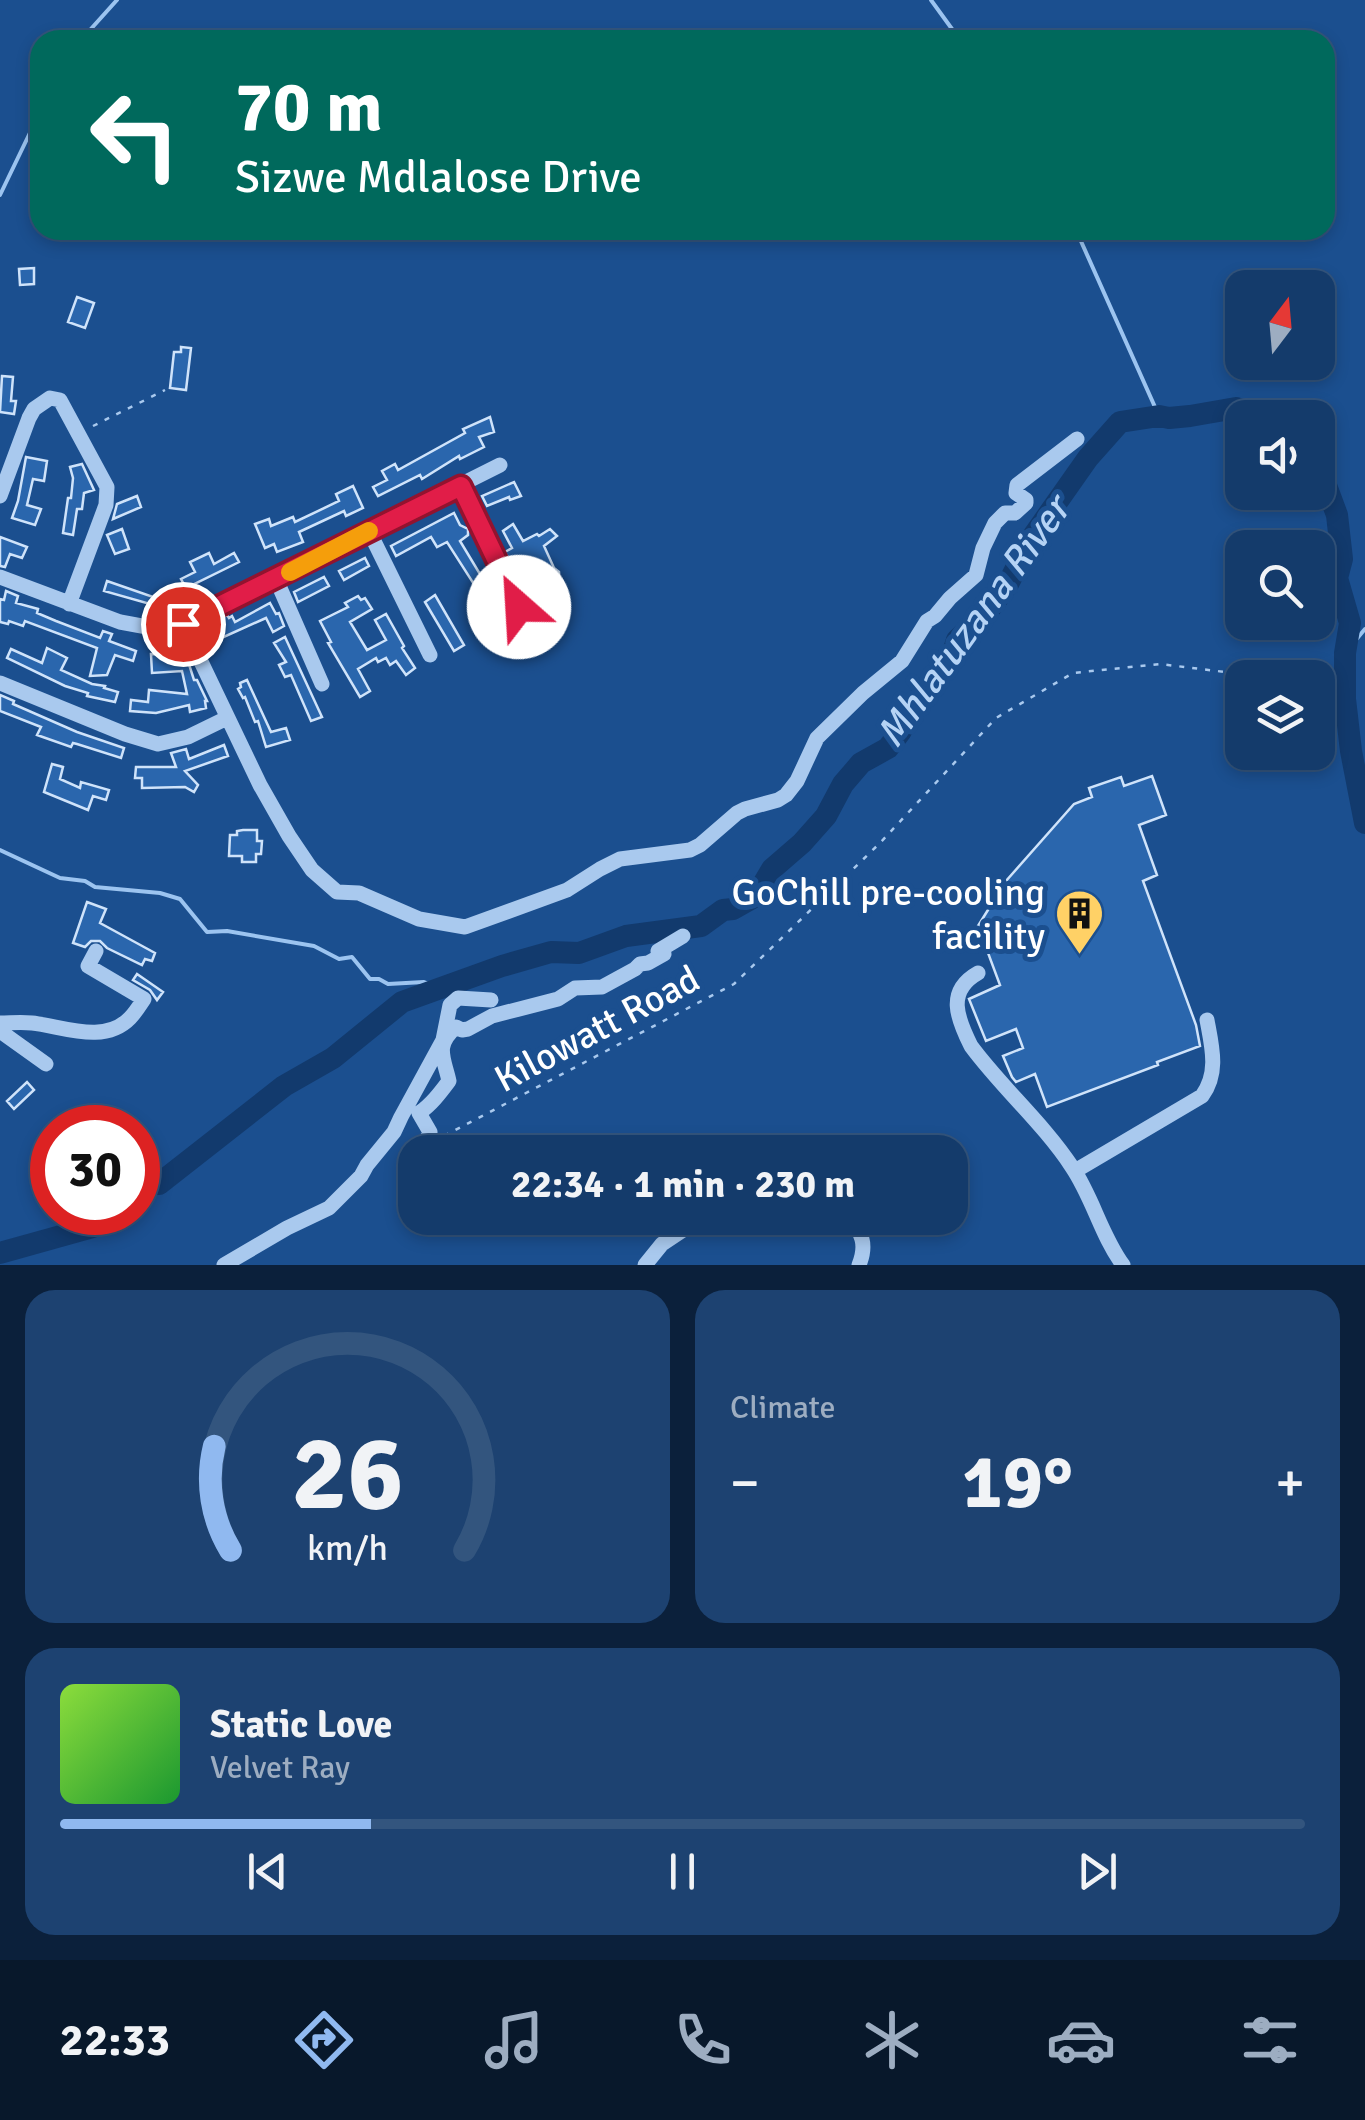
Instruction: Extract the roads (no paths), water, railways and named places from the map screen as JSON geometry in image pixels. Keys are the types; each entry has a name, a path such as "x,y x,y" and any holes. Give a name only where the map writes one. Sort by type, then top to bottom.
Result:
{"street":[{"path":"0,496 30,418 40,404 50,398 60,400 104,480 107,496 68,604"},
{"path":"183,624 260,786 312,870 330,888 368,896 418,919 455,927 472,926 567,890 620,859 690,850 736,813 786,794 817,738 863,692 902,661 928,620 976,575 995,524 1005,513 1016,513 1026,503 1016,493 1016,484 1076,439"},
{"path":"0,577 142,628 170,628 276,579 500,465"},
{"path":"461,486 519,607"},
{"path":"368,531 430,656"},
{"path":"276,579 322,684"},
{"path":"0,683 158,744 188,737 227,718"},
{"path":"224,1265 337,1202 394,1132 444,1040 456,1027 468,1029 492,1016 558,999 574,988 602,987 640,964 661,958 664,954 658,951 683,936"},
{"path":"0,1023 102,1032 130,1019 144,999 88,966 96,951"},
{"path":"978,973 965,980 957,1001 970,1046 1075,1171 1123,1265"},
{"path":"429,1135 419,1113 431,1105 450,1078 442,1061 450,1005 458,998 491,1000"},
{"path":"1075,1171 1202,1096 1214,1062 1207,1020"},
{"path":"0,1030 46,1064"},
{"path":"645,1265 662,1244 676,1235"},
{"path":"859,1265 864,1251 861,1235"}],"waterway":[{"path":"90,30 117,0"},
{"path":"931,0 953,30"},
{"path":"0,195 30,133"},
{"path":"1080,240 1159,416"},
{"name":"Mhlatuzana River","path":"160,1183 284,1086 333,1058 402,1002 551,952 579,953 626,936 701,926 723,910 756,896 772,869 826,816 843,784 861,763 888,748 909,711 952,656 957,640 988,611 1008,584 1031,539 1088,458 1120,422 1225,410"},
{"name":"Mhlatuzana River","path":"1335,510 1342,559 1337,578 1350,623 1345,653 1345,699 1365,823"},
{"path":"1345,653 1365,629"},
{"path":"0,850 60,878 180,899 207,932 227,931 314,946 339,959 352,957 370,979 388,984 424,982 441,989"},
{"name":"Mhlatuzana River","path":"0,1253 64,1235"}],"place":[{"name":"GoChill pre-cooling facility","path":"1080,956"}]}
